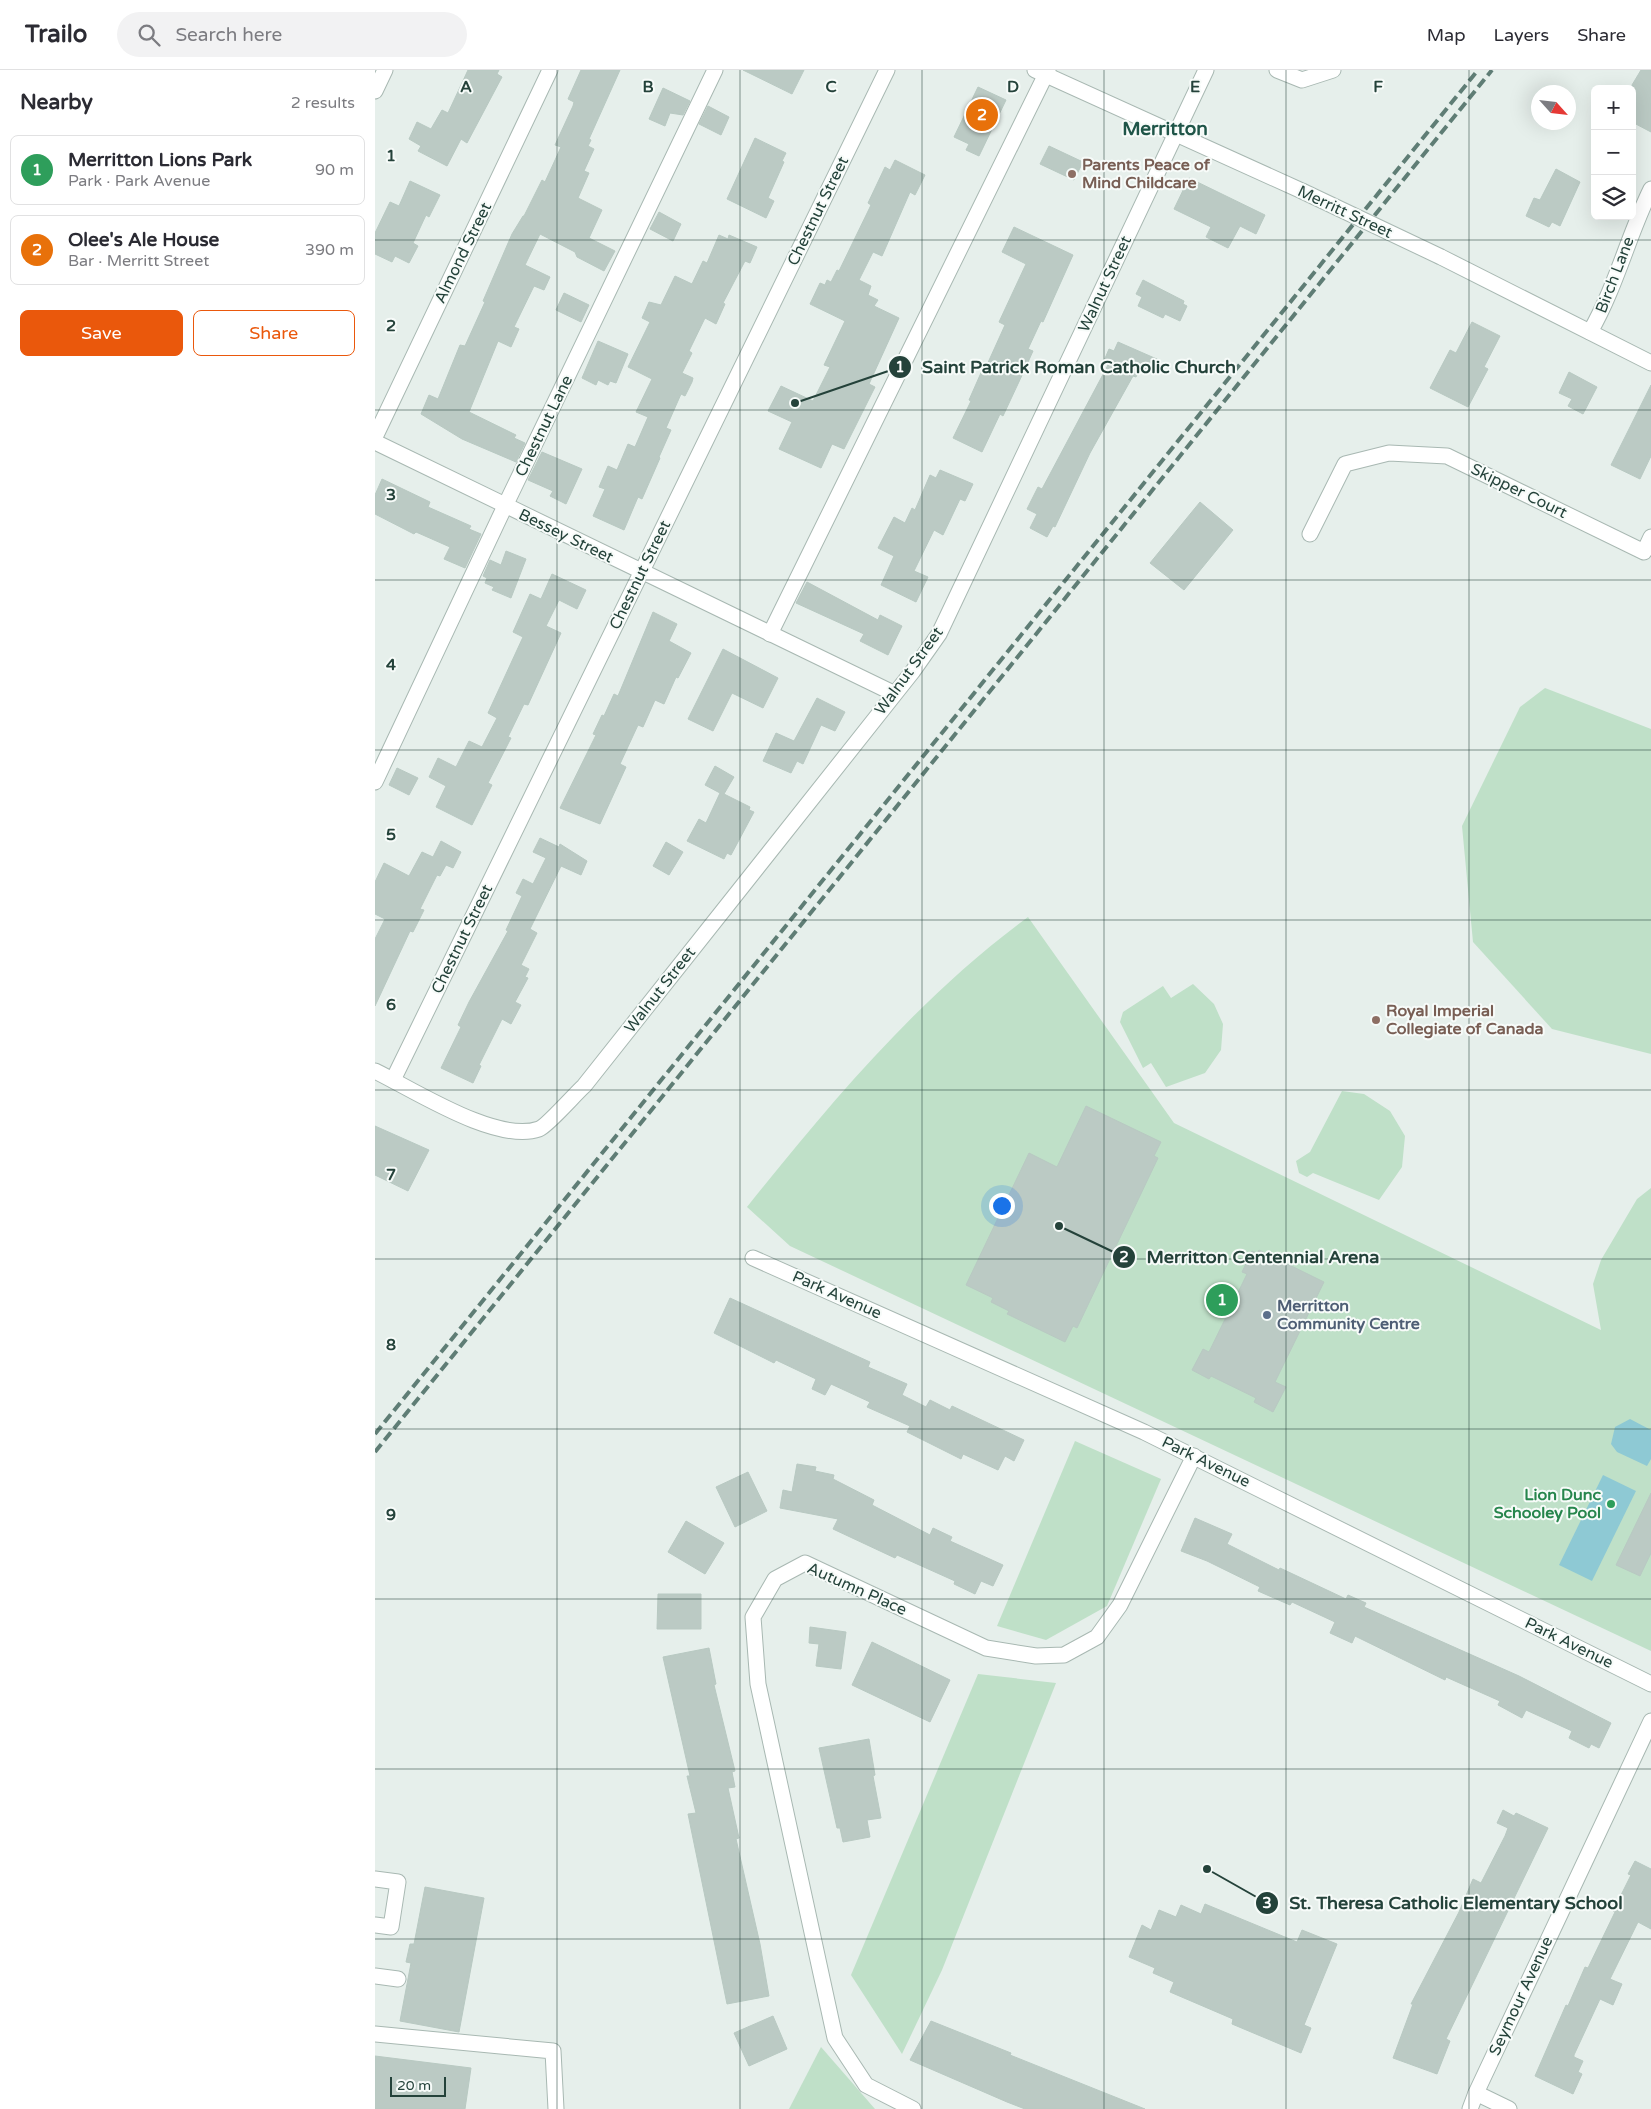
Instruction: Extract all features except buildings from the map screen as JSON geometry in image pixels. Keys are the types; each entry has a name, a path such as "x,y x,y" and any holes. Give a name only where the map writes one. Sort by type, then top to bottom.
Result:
{"street":[{"path":"375,91 385,70"},
{"name":"Almond Street","path":"375,437 550,70"},
{"name":"Chestnut Lane","path":"375,782 505,506 715,70"},
{"name":"Chestnut Street","path":"393,1080 887,70"},
{"name":"Walnut Street","path":"375,1071 460,1114 484,1124 516,1132 541,1129 583,1086 939,634 1207,70"},
{"path":"1277,70 1302,80 1333,70"},
{"path":"770,634 1042,72"},
{"name":"Merritt Street","path":"1042,72 1441,257 1651,363"},
{"name":"Birch Lane","path":"1590,332 1607,304 1633,227 1651,190"},
{"name":"Bessey Street","path":"375,442 893,694"},
{"name":"Skipper Court","path":"1310,534 1345,464 1389,453 1447,456 1644,552 1651,537"},
{"name":"Park Avenue","path":"753,1258 1194,1456 1651,1684"},
{"name":"Autumn Place","path":"913,2109 866,2085 835,2038 758,1684 753,1617 775,1579 805,1562 986,1648 1036,1656 1064,1655 1097,1637 1120,1605 1194,1456"},
{"name":"Seymour Avenue","path":"1470,2109 1651,1721"},
{"path":"375,1878 397,1882 391,1927 375,1925"},
{"path":"375,1976 398,1979"},
{"path":"375,2034 553,2052 555,2109"},
{"path":"1476,2093 1509,2109"}],"green space":[{"path":"1545,688 1651,729 1651,1054 1552,1029 1473,942 1462,826 1520,707"},
{"path":"1028,917 1174,1123 1601,1330 1593,1284 1601,1260 1637,1199 1651,1188 1651,1651 790,1246 747,1207 844,1090 913,1016 988,948"},
{"path":"1193,984 1214,1004 1223,1024 1221,1050 1205,1073 1166,1087 1151,1063 1143,1068 1120,1022 1123,1012 1163,986 1171,998"},
{"path":"1342,1091 1364,1094 1390,1111 1405,1136 1402,1167 1379,1200 1313,1173 1307,1177 1299,1173 1296,1161 1310,1152"},
{"path":"1075,1441 1161,1479 1107,1606 1046,1640 997,1626"},
{"path":"978,1674 1056,1683 942,1970 902,2054 851,1975"},
{"path":"821,2047 875,2109 789,2109"}],"water":[{"path":"1630,1419 1651,1430 1651,1459 1647,1466 1617,1452 1611,1444 1615,1427"},
{"path":"1603,1475 1636,1491 1592,1581 1559,1565"}],"railway":[{"path":"375,1434 1478,70"},
{"path":"375,1452 1492,70"}],"place":[{"name":"Olee's Ale House","path":"982,115"},
{"name":"Parents Peace of Mind Childcare","path":"1072,174"},
{"name":"Saint Patrick Roman Catholic Church","path":"795,403"},
{"name":"Royal Imperial Collegiate of Canada","path":"1376,1020"},
{"name":"Merritton Centennial Arena","path":"1059,1226"},
{"name":"Merritton Lions Park","path":"1222,1300"},
{"name":"Merritton Community Centre","path":"1267,1315"},
{"name":"Lion Dunc Schooley Pool","path":"1611,1504"},
{"name":"St. Theresa Catholic Elementary School","path":"1207,1869"}],"district":[{"name":"Merritton","path":"1165,129"}]}
